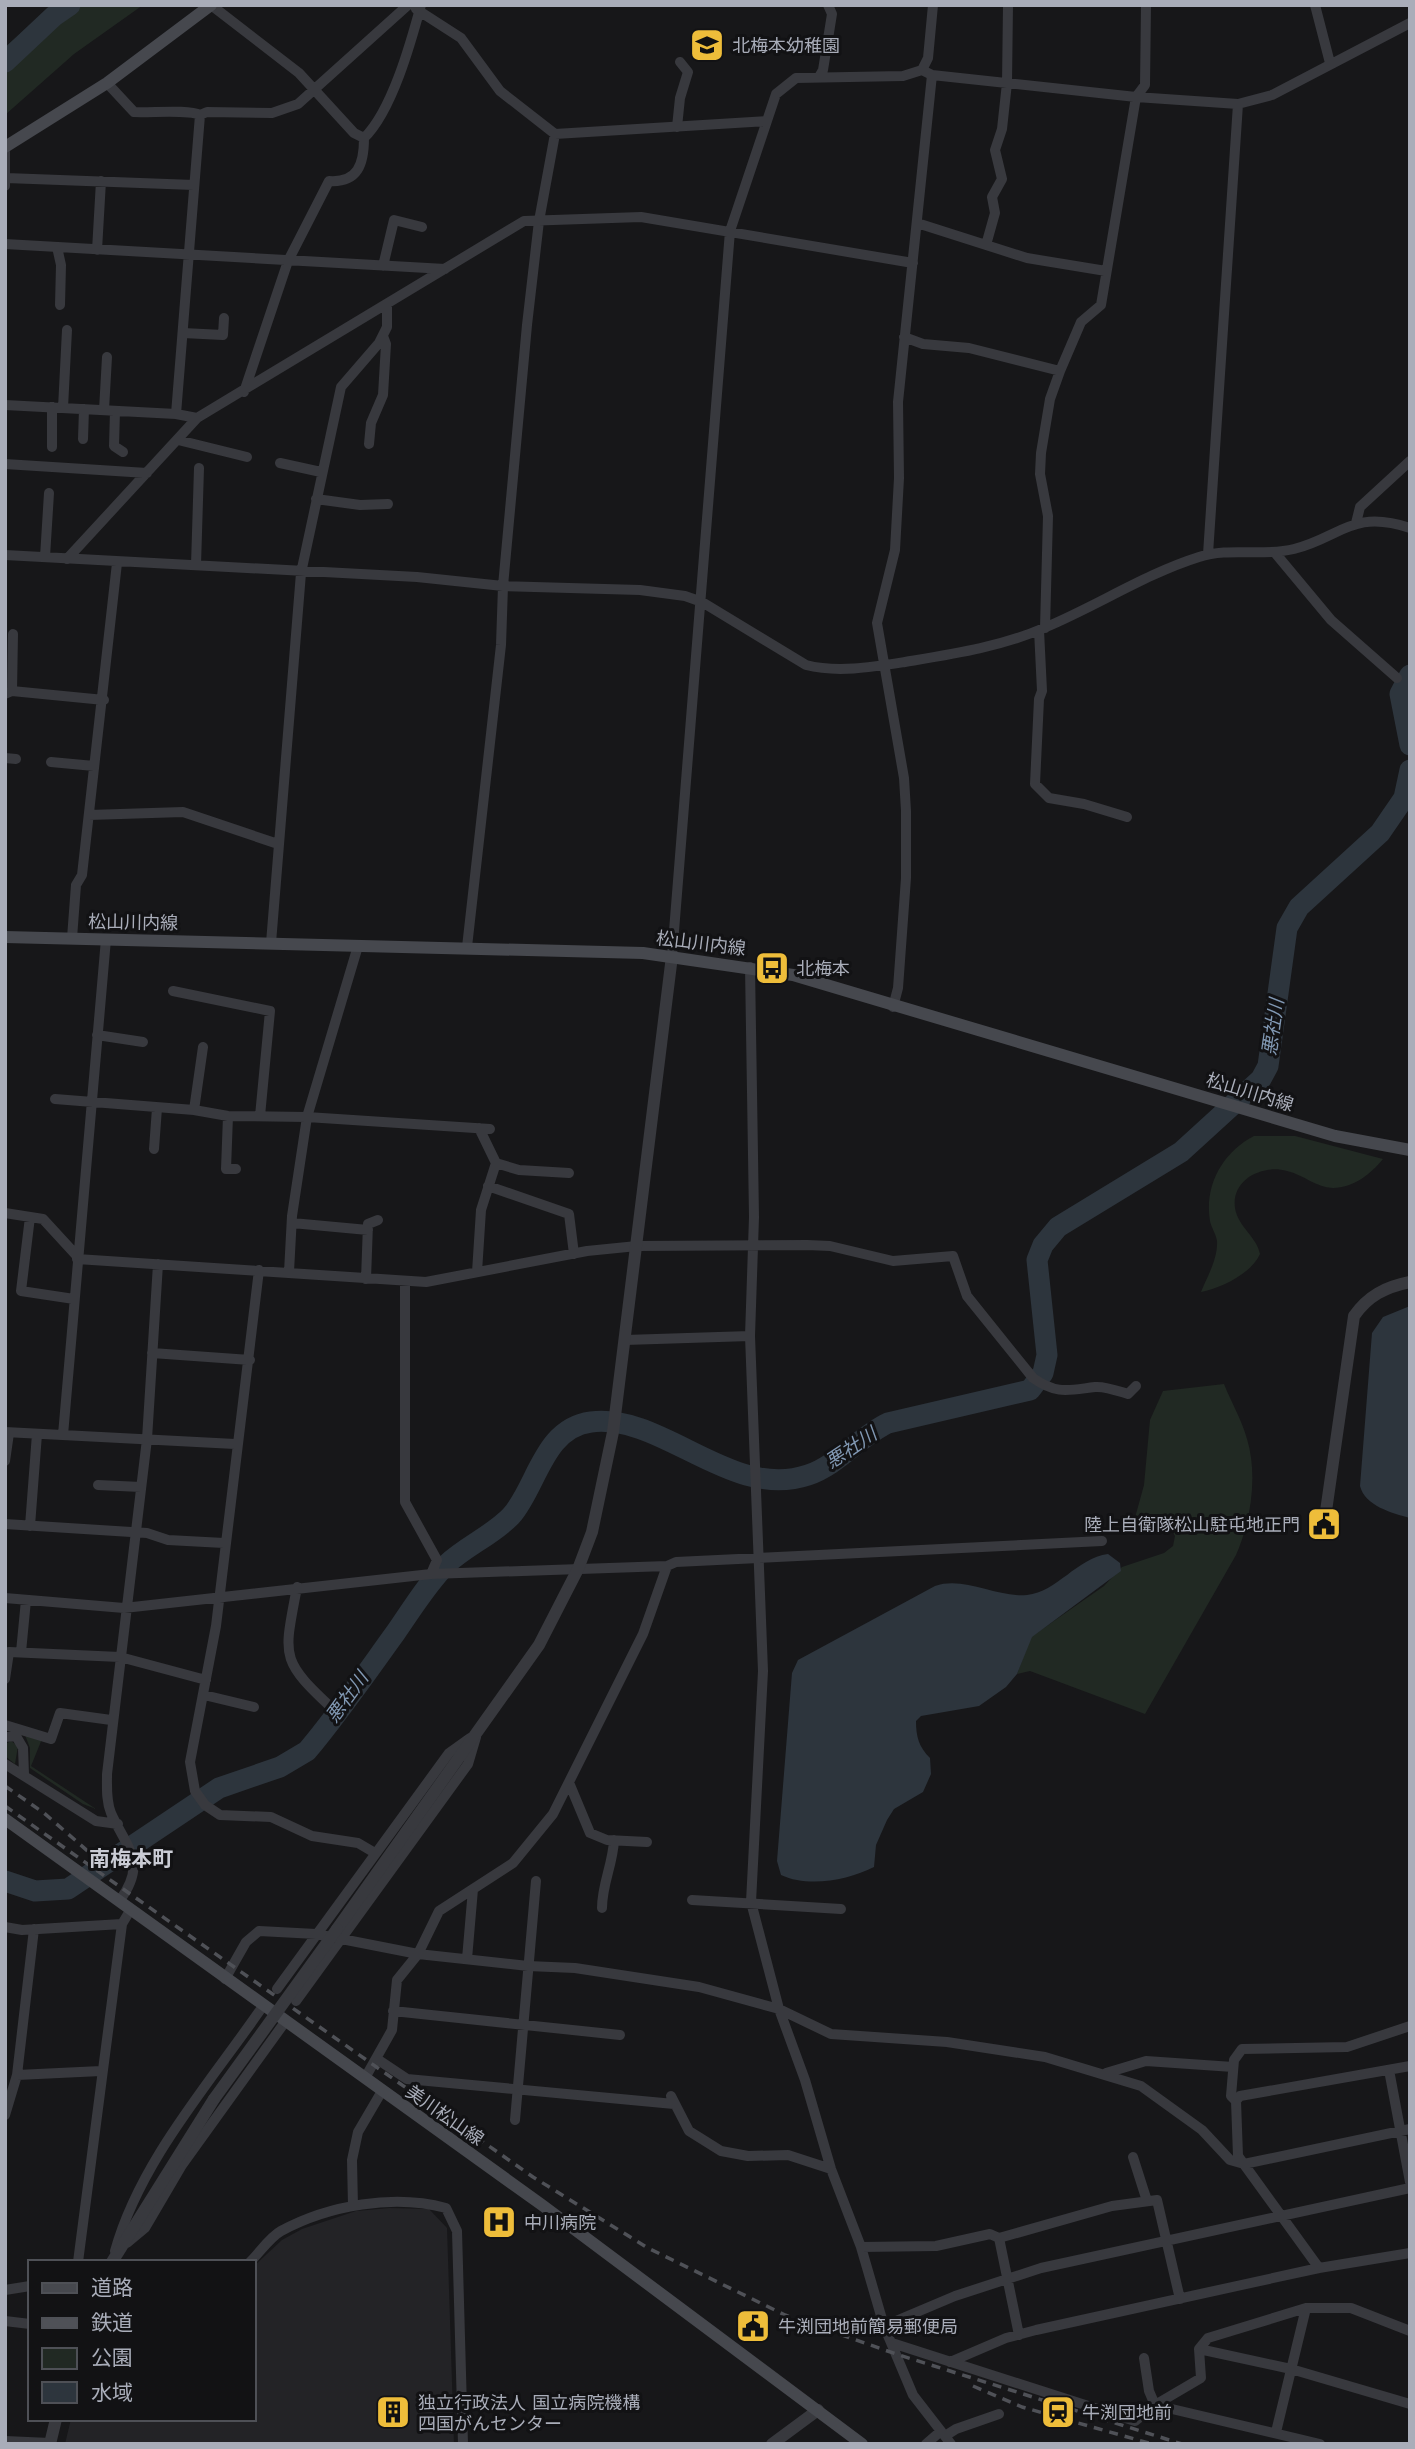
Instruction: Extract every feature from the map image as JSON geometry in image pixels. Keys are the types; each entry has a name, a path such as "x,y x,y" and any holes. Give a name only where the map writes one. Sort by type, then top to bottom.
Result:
{"main road":[{"path":"5,150 107,83 211,5"},
{"name":"松山川内線","path":"5,937 467,947 672,956 750,967 793,975 893,1007 1335,1136 1410,1150"},
{"name":"美川松山線","path":"5,1819 542,2205 862,2444"}],"street":[{"path":"211,5 289,65 354,133 364,138"},
{"path":"107,83 134,112 178,112 200,116 207,112 271,113 298,104 409,5 420,8 461,38 500,91 555,134 767,121"},
{"path":"819,77 823,70 832,14 828,5"},
{"path":"893,1007 898,988 906,878 906,811 904,778 890,701 887,665 877,623 895,550 899,478 898,402 917,223 933,5"},
{"path":"986,245 995,213 992,197 1002,179 995,150 1002,129 1007,83 1008,5"},
{"path":"1127,817 1084,804 1049,798 1035,785 1039,699 1042,691 1042,629 1048,516 1040,474 1050,399 1060,371 1080,322 1101,304 1136,97 1145,85 1146,5"},
{"path":"1315,5 1330,63"},
{"path":"244,393 288,261 329,181 343,182 353,177 361,166 364,138 371,131 387,102 418,23 420,8"},
{"path":"113,2258 214,2099 339,1935 539,1645 578,1569 601,1498 613,1433 672,956 730,230 776,94 796,78 903,76 927,72 1136,97 1238,104 1272,95 1410,23"},
{"path":"677,127 680,99 688,72 680,62"},
{"path":"1208,554 1238,104"},
{"path":"176,414 200,116"},
{"path":"467,947 502,645 502,586 539,221 555,134"},
{"path":"5,150 5,186"},
{"path":"6,178 194,185"},
{"path":"97,250 102,181"},
{"path":"67,559 197,418 244,393 524,221 607,216 641,217 730,230 913,264"},
{"path":"383,266 394,220 422,227"},
{"path":"917,223 1027,258 1106,271"},
{"path":"5,244 445,269"},
{"path":"57,247 61,265 60,305"},
{"path":"271,943 301,573 341,387 383,336 387,327 387,305"},
{"path":"183,333 223,335 224,318"},
{"path":"52,447 67,330"},
{"path":"369,443 371,423 383,395 386,344 383,336"},
{"path":"904,337 923,344 969,348 1060,371"},
{"path":"107,356 109,411 114,446 122,452"},
{"path":"5,405 176,414 197,418"},
{"path":"83,439 85,409"},
{"path":"178,440 247,457"},
{"path":"1356,523 1360,507 1410,461"},
{"path":"280,463 321,472"},
{"path":"5,464 147,473"},
{"path":"196,565 199,468"},
{"path":"45,557 49,493"},
{"path":"316,499 360,505 388,504"},
{"path":"5,555 301,573 417,577 502,586 640,590 685,596 702,602 806,664 825,670 887,665 990,647 1042,629 1156,573 1208,554 1276,554 1301,547 1356,523 1384,523 1410,528"},
{"path":"1276,554 1337,627 1397,678"},
{"path":"72,939 76,885 82,875 104,700 117,563"},
{"path":"13,634 8,693 104,700"},
{"path":"51,762 94,766"},
{"path":"89,815 183,812 278,845"},
{"path":"63,1435 106,939"},
{"path":"289,1272 292,1223 307,1117 358,946"},
{"path":"750,967 753,1247 750,1336 762,1717 751,1902 779,2009 805,2080 831,2169 861,2247 884,2326 913,2395 946,2437"},
{"path":"173,991 270,1012 260,1116"},
{"path":"97,1035 144,1042"},
{"path":"194,1110 203,1047"},
{"path":"55,1099 194,1110 228,1116 307,1117 484,1129 496,1163 479,1220 477,1272"},
{"path":"154,1149 157,1108"},
{"path":"228,1116 226,1168 236,1169"},
{"path":"496,1163 519,1170 569,1173"},
{"path":"488,1186 569,1214 573,1254"},
{"path":"5,1213 43,1219 77,1258 426,1282 573,1254 637,1246 830,1246 893,1261 953,1256 967,1296 1032,1378 1043,1385 1072,1392 1098,1386 1128,1394 1136,1386"},
{"path":"30,1217 21,1291 74,1299"},
{"path":"366,1279 368,1230 371,1220 378,1220"},
{"path":"292,1223 368,1230"},
{"path":"120,1900 132,1879 133,1858 107,1793 111,1720 146,1439 158,1264"},
{"path":"259,1270 250,1360 235,1444 218,1596 204,1695 190,1762 195,1791 205,1805 220,1815 271,1817 312,1836 358,1843 375,1853"},
{"path":"405,1281 405,1503 437,1560 433,1574"},
{"path":"1324,1525 1354,1316 1363,1303 1378,1291 1410,1282"},
{"path":"625,1340 750,1336"},
{"path":"152,1353 250,1360"},
{"path":"5,1461 7,1432 235,1444"},
{"path":"30,1525 37,1434"},
{"path":"98,1485 141,1487"},
{"path":"5,1524 134,1532 168,1539 224,1543"},
{"path":"5,1598 124,1608 433,1574 667,1566 676,1562 1102,1541"},
{"path":"365,2078 392,2030 397,1980 418,1954 439,1911 513,1863 553,1814 570,1785 594,1728 647,1624 667,1566"},
{"path":"297,1587 288,1637 289,1656 294,1669 333,1709"},
{"path":"21,1652 26,1600"},
{"path":"5,1679 9,1652 21,1652 120,1657 206,1680"},
{"path":"204,1695 254,1707"},
{"path":"5,1725 51,1739 61,1713 111,1720"},
{"path":"277,1989 449,1753 477,1734"},
{"path":"5,1737 16,1736 21,1741 24,1774"},
{"path":"5,1764 96,1821 118,1824"},
{"path":"570,1785 590,1833 614,1840 648,1842"},
{"path":"602,1908 602,1887 613,1855 614,1840"},
{"path":"515,2120 536,1881"},
{"path":"467,1959 473,1889"},
{"path":"692,1899 841,1909"},
{"path":"78,2260 122,1924 131,1909"},
{"path":"5,1927 34,1929 122,1924"},
{"path":"5,2115 17,2075 34,1929"},
{"path":"225,1979 246,1942 259,1931 339,1935 418,1954 528,1966 575,1968 699,1987 779,2009 831,2034 947,2042 1045,2057 1141,2086 1202,2130 1230,2160 1244,2164 1405,2130"},
{"path":"296,2001 339,1935"},
{"path":"295,1964 297,1976 305,1980 314,1977"},
{"path":"113,2258 125,2216 161,2154 262,2006"},
{"path":"393,2011 620,2035"},
{"path":"113,2258 145,2228 182,2165 285,2022"},
{"path":"1237,2101 1231,2096 1233,2067 1234,2060 1242,2049 1347,2047 1410,2026"},
{"path":"377,2059 407,2079 672,2100 689,2131 721,2151 748,2156 788,2155 831,2169"},
{"path":"1105,2073 1146,2061 1233,2067"},
{"path":"1319,2268 1279,2216 1238,2155 1237,2101 1240,2096 1410,2066"},
{"path":"1390,2070 1405,2130 1410,2182"},
{"path":"17,2075 102,2071"},
{"path":"353,2206 352,2160 358,2132 382,2091"},
{"path":"1133,2157 1147,2201"},
{"path":"884,2326 1008,2277 1410,2188"},
{"path":"861,2247 936,2246 990,2234 999,2238 1112,2206 1157,2200 1180,2299"},
{"path":"252,2260 279,2232 343,2207 430,2203 446,2208 457,2231 463,2444"},
{"path":"999,2238 1019,2334"},
{"path":"950,2362 1019,2334 1319,2268 1410,2253"},
{"path":"5,2290 28,2286"},
{"path":"892,2343 1135,2421 1155,2404 1200,2378 1199,2348 1208,2338 1306,2308 1351,2308 1410,2331"},
{"path":"1276,2432 1306,2308"},
{"path":"5,2321 28,2324"},
{"path":"1199,2348 1291,2369 1410,2404"},
{"path":"1144,2358 1149,2391 1155,2404"},
{"path":"1155,2404 1320,2444"},
{"path":"772,2444 818,2410"},
{"path":"926,2444 946,2437 956,2429 999,2414"},
{"path":"5,2441 50,2443 56,2421"}],"shaded area":[{"path":"429,2209 447,2228 454,2444 65,2444 71,2421 256,2421 256,2264 282,2240 302,2229 356,2211"}],"green space":[{"path":"61,5 143,5 74,54 5,115 5,47 37,19"},
{"path":"1254,1136 1295,1136 1383,1159 1361,1179 1348,1186 1333,1188 1278,1169 1250,1176 1238,1189 1235,1208 1260,1254 1243,1274 1201,1292 1212,1268 1217,1248 1209,1208 1213,1183 1225,1160"},
{"path":"1224,1384 1242,1425 1250,1453 1252,1483 1246,1528 1236,1555 1145,1714 1030,1671 1017,1674 1031,1637 1104,1586 1122,1567 1164,1553 1173,1546 1175,1536 1167,1522 1152,1518 1138,1529 1133,1525 1144,1485 1150,1420 1163,1391"},
{"path":"25,1735 42,1739 31,1766 96,1809 83,1804 30,1768 30,1748"},
{"path":"11,1741 18,1746 15,1764 5,1756 5,1744"}],"water":[{"path":"1410,1306 1410,1518 1373,1504 1360,1486 1372,1333 1383,1317"},
{"path":"1108,1554 1120,1563 1121,1571 1032,1637 1017,1674 1006,1687 979,1706 921,1716 916,1721 919,1741 930,1758 931,1774 923,1792 894,1809 887,1820 876,1845 874,1867 852,1876 828,1881 804,1881 781,1875 777,1861 792,1673 798,1660 935,1586 969,1585 1015,1595 1038,1593 1086,1562"}],"waterway":[{"path":"5,62 54,16 70,5"},
{"name":"悪社川","path":"1410,675 1400,694 1410,745"},
{"name":"悪社川","path":"5,1881 35,1891 68,1889 219,1788 280,1767 307,1751 433,1580 454,1558 511,1516 551,1447 562,1435 575,1427 591,1422 618,1423 644,1430 724,1467 752,1476 780,1480 808,1475 819,1470 888,1423 1030,1390 1043,1373 1047,1355 1037,1260 1043,1245 1058,1227 1181,1152 1261,1079 1268,1066 1287,928 1299,907 1380,833 1404,798 1410,770"}],"railway":[{"path":"5,1786 44,1813 106,1867"},
{"path":"5,1806 533,2177 648,2248 785,2315 896,2354 1182,2444"},
{"path":"973,2386 1022,2407 1152,2444"}],"place":[{"name":"北梅本幼稚園","path":"707,45"},
{"name":"北梅本","path":"772,968"},
{"name":"陸上自衛隊松山駐屯地正門","path":"1324,1524"},
{"name":"中川病院","path":"499,2222"},
{"name":"牛渕団地前簡易郵便局","path":"753,2326"},
{"name":"独立行政法人 国立病院機構 四国がんセンター","path":"393,2412"},
{"name":"牛渕団地前","path":"1058,2412"}],"district":[{"name":"南梅本町","path":"131,1858"}]}
